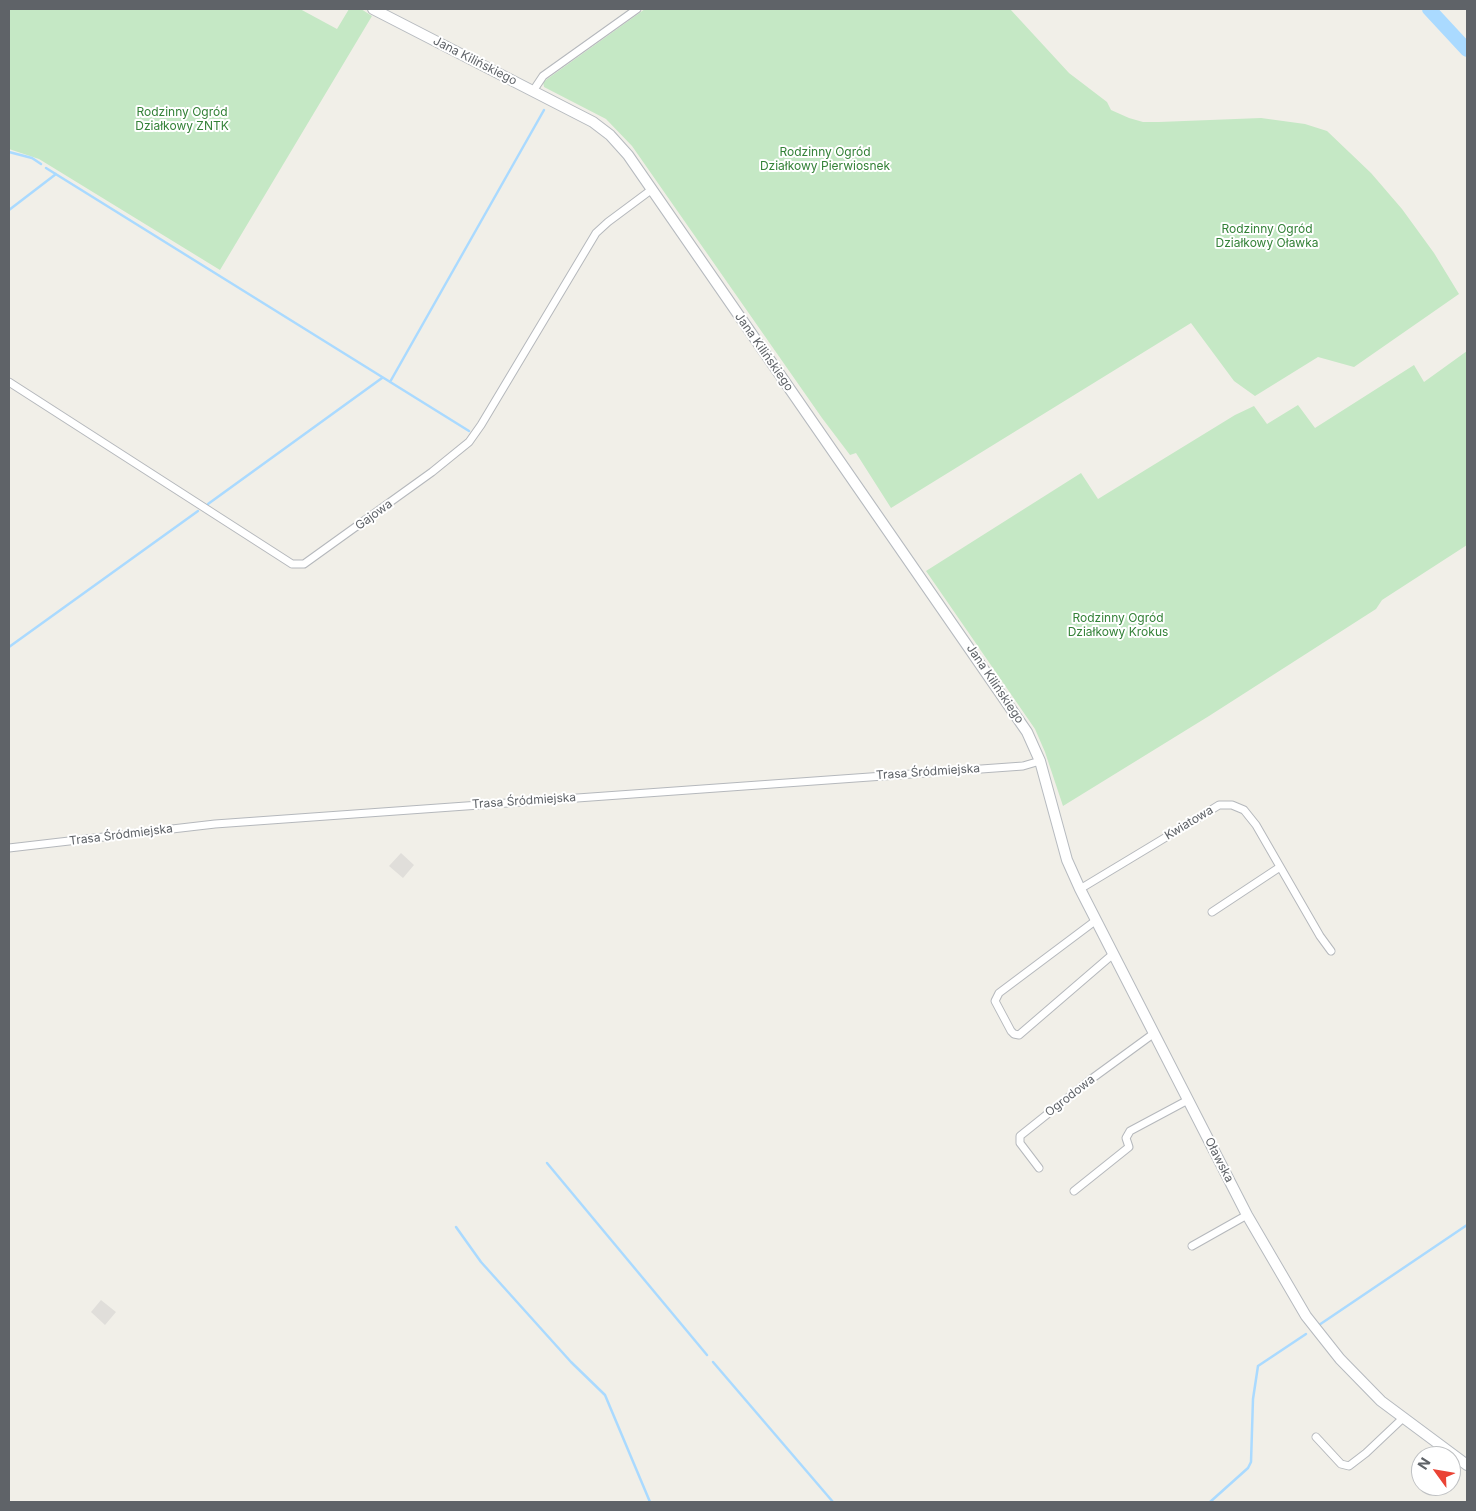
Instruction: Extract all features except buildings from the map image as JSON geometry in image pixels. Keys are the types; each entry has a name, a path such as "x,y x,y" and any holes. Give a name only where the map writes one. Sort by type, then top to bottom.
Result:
{"street":[{"name":"Jana Kilińskiego","path":"373,9 533,90 604,130 628,155 1019,719 1040,761 1051,799"},
{"path":"533,90 543,76 637,9"},
{"name":"Gajowa","path":"9,382 292,564 304,564 433,472 469,442 596,233 652,190"},
{"name":"Trasa Śródmiejska","path":"9,848 208,825 1023,766 1040,761"},
{"name":"Oławska","path":"1051,799 1067,860 1095,921 1288,1288 1316,1330 1369,1390 1402,1419 1467,1465"},
{"name":"Kwiatowa","path":"1080,889 1211,810 1225,804 1244,810 1256,825 1331,951"},
{"path":"1212,912 1280,867"},
{"path":"1095,921 999,993 995,1001 1010,1031 1019,1035 1112,956"},
{"name":"Ogrodowa","path":"1039,1168 1020,1143 1020,1136 1090,1080 1153,1034"},
{"path":"1074,1191 1129,1147 1126,1138 1130,1131 1188,1100"},
{"path":"1192,1246 1248,1215"},
{"path":"1316,1437 1341,1464 1348,1466 1366,1453 1402,1419"}],"shaded area":[{"path":"401,853 414,865 403,878 389,866"},
{"path":"101,1300 116,1312 105,1325 91,1312"}],"green space":[{"name":"Rodzinny Ogród Działkowy ZNTK","path":"9,9 300,9 337,29 349,9 361,9 372,16 220,270 39,159 9,149"},
{"path":"645,9 1010,9 1069,73 1107,102 1111,110 1129,118 1143,122 1159,122 1261,118 1305,124 1327,131 1371,173 1402,209 1434,253 1459,294 1354,367 1318,357 1255,396 1234,381 1191,323 891,508 856,453 850,455 822,418 632,146 606,119 544,87 543,82"},
{"name":"Rodzinny Ogród Działkowy Krokus","path":"1467,351 1467,545 1382,600 1376,609 1209,716 1063,806 1045,752 1035,729 926,571 1081,473 1098,499 1235,415 1254,406 1267,424 1298,405 1315,428 1414,365 1424,382"}],"waterway":[{"path":"1429,9 1467,50"},
{"path":"390,382 544,110"},
{"path":"9,152 32,158 41,164"},
{"path":"46,168 469,431"},
{"path":"9,210 56,174"},
{"path":"208,504 382,378"},
{"path":"9,647 198,511"},
{"path":"547,1163 707,1355"},
{"path":"1319,1325 1467,1225"},
{"path":"456,1227 481,1262 571,1362 605,1395 650,1502"},
{"path":"1210,1502 1248,1468 1251,1462 1253,1399 1258,1366 1306,1334"},
{"path":"713,1362 833,1502"}],"park label":[{"name":"Rodzinny Ogród Działkowy Pierwiosnek","path":"825,159"},
{"name":"Rodzinny Ogród Działkowy Oławka","path":"1267,236"}]}
